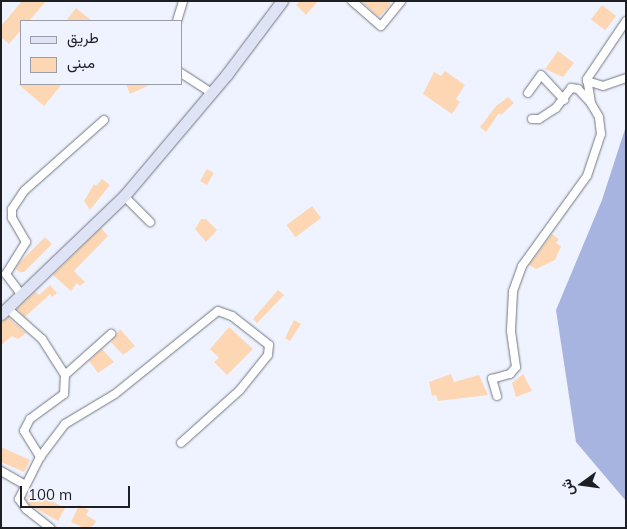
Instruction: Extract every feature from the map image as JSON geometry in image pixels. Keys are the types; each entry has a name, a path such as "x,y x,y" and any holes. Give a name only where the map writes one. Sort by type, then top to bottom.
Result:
{"main road":[{"path":"4,311 124,196 212,93 282,1"}],"street":[{"path":"177,20 183,1"},
{"path":"352,1 381,26 397,3"},
{"path":"591,103 587,81 626,21"},
{"path":"182,73 212,93"},
{"path":"528,93 541,75 564,100"},
{"path":"587,81 603,86 626,78"},
{"path":"497,396 492,379 510,374 516,367 511,330 513,291 522,266 587,176 597,149 600,116 578,89 571,88 564,100 547,114 532,119"},
{"path":"21,294 6,274 26,242 12,218 12,209 24,191 104,120"},
{"path":"124,196 150,222"},
{"path":"4,311 42,339 65,376 64,394 30,419 24,430 40,457"},
{"path":"50,528 20,502 24,485 40,457 65,424 115,394 218,311 232,316 264,340 269,345 268,355 240,390 181,443"},
{"path":"65,376 111,334"},
{"path":"1,471 24,485"}],"shaded area":[{"path":"626,126 626,501 576,442 556,310 602,200"}],"building":[{"path":"22,1 46,1 30,20 20,20 20,31 9,44 1,37 1,26"},
{"path":"300,1 318,1 306,15 296,5"},
{"path":"361,1 388,1 391,4 379,17"},
{"path":"602,5 616,16 605,30 591,19"},
{"path":"76,8 91,20 67,20"},
{"path":"558,51 574,63 563,77 545,69"},
{"path":"445,71 465,85 456,99 460,102 452,114 423,94 434,72 441,76"},
{"path":"18,84 61,85 44,106"},
{"path":"126,85 150,85 130,94"},
{"path":"508,97 514,103 501,115 499,113 486,132 480,127 496,106"},
{"path":"207,169 214,173 207,185 200,181"},
{"path":"102,179 110,185 90,210 84,201 94,184 96,186"},
{"path":"312,206 321,218 295,237 286,225"},
{"path":"201,219 206,219 217,230 206,242 195,229"},
{"path":"101,228 108,236 74,271 85,282 80,286 77,283 71,291 53,275"},
{"path":"552,234 559,239 556,243 561,246 555,260 536,269 529,265"},
{"path":"45,237 52,244 24,272 16,269 20,262"},
{"path":"50,285 57,293 52,297 50,294 25,317 17,309 35,292 39,295"},
{"path":"278,290 284,295 257,323 253,319"},
{"path":"8,317 26,333 18,339 12,336 1,345 1,323"},
{"path":"294,320 301,324 290,341 285,338"},
{"path":"229,327 253,349 227,375 214,362 219,358 210,349"},
{"path":"120,329 135,346 123,355 111,342"},
{"path":"102,349 114,362 98,373 89,361"},
{"path":"451,374 454,382 479,375 488,395 438,401 436,395 432,396 429,382"},
{"path":"523,374 532,391 516,397 512,383"},
{"path":"1,447 30,460 24,472 1,462"},
{"path":"31,490 65,508 58,521 30,505 26,500"},
{"path":"79,505 89,510 86,515 96,521 93,526 84,528 71,522"}]}
